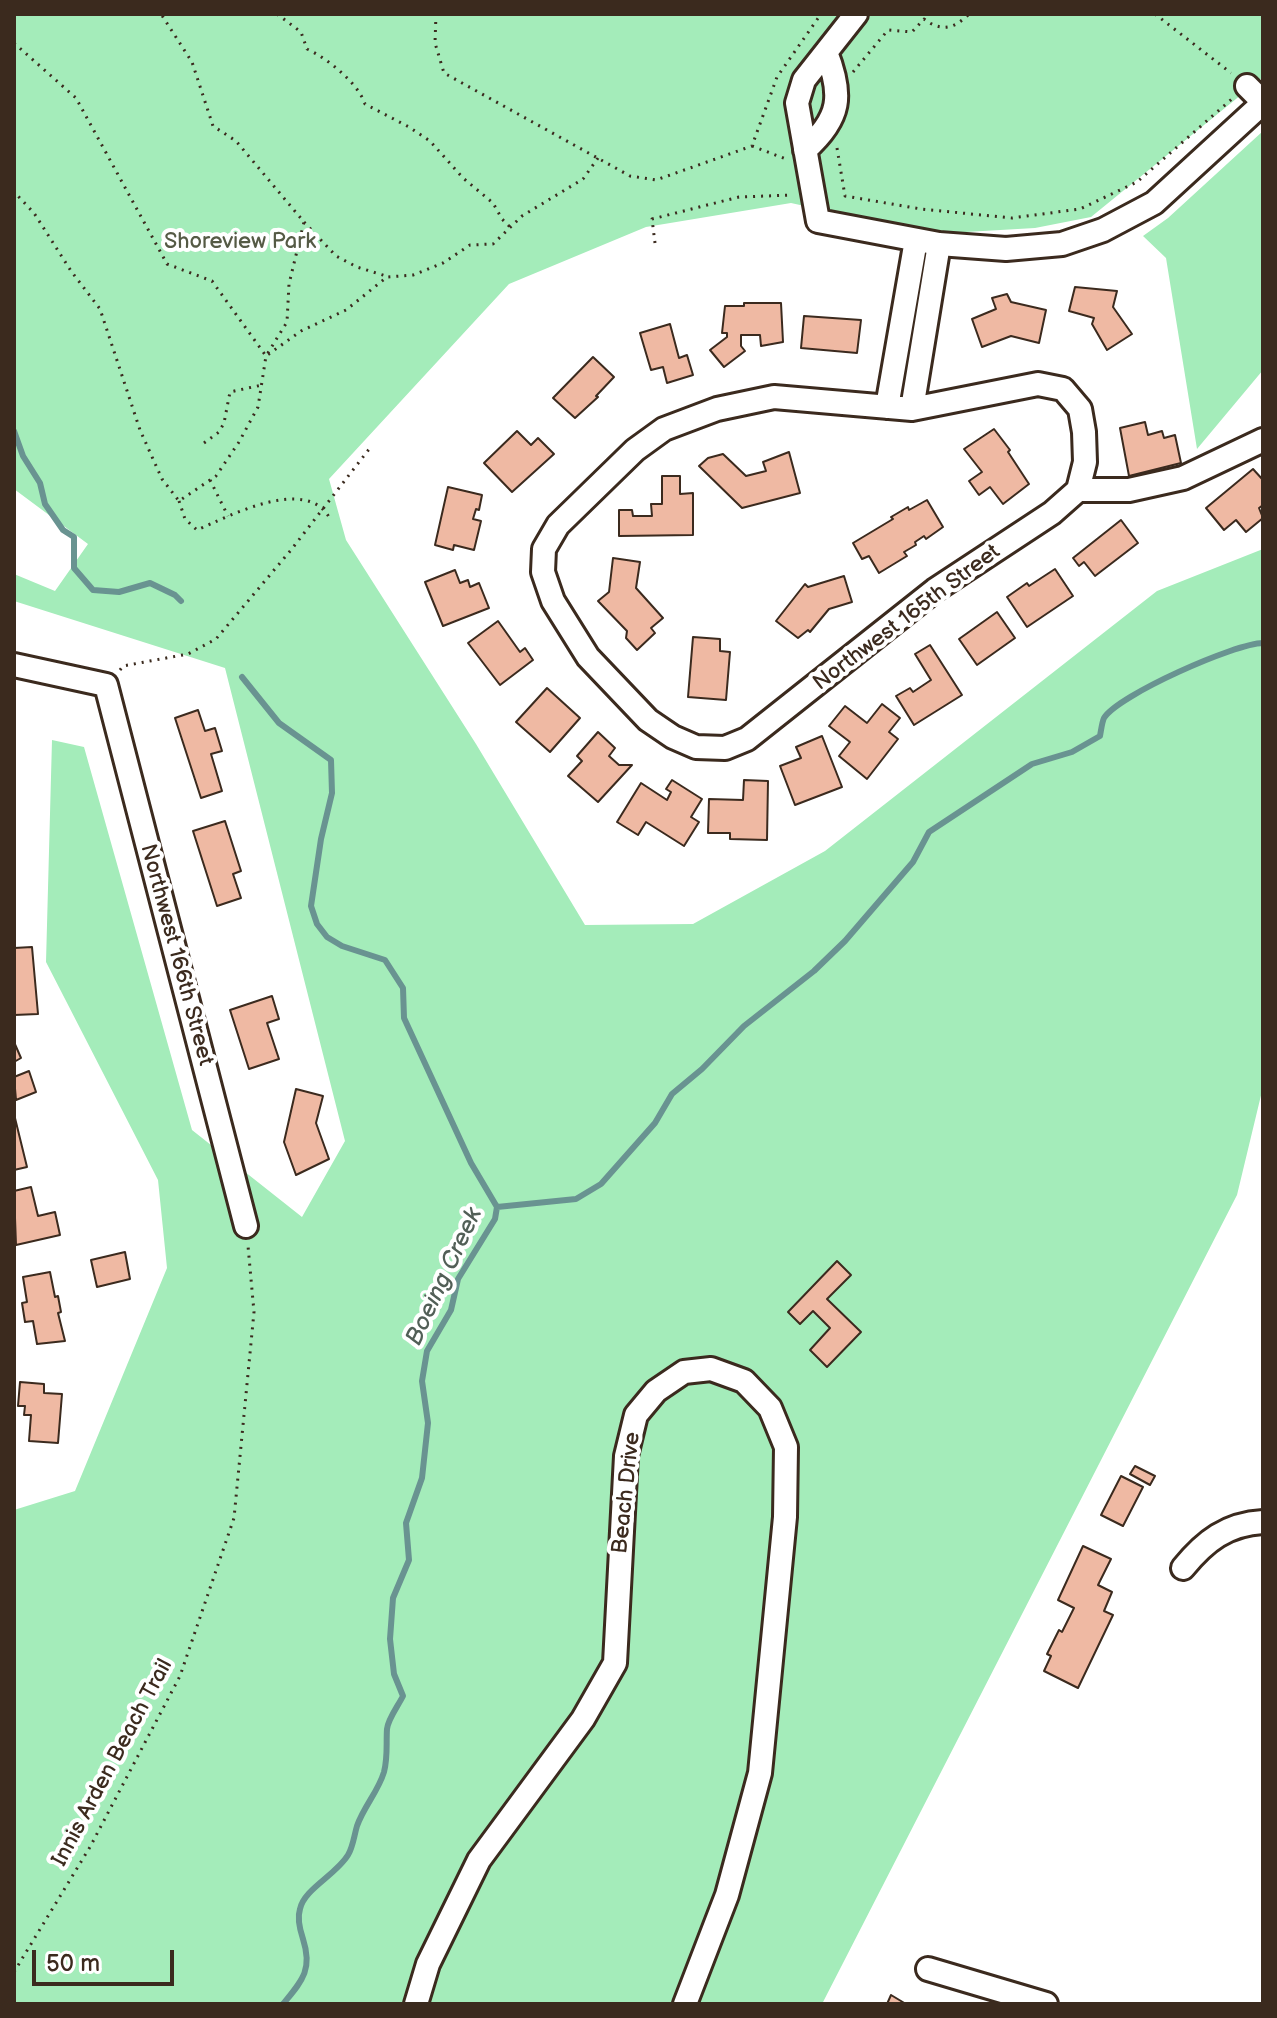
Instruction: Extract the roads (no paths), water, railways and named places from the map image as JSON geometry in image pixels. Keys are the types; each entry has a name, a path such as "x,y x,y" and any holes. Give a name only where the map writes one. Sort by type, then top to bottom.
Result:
{"street":[{"path":"856,14 804,80 797,103 818,221 939,244 1020,248 1062,244 1103,230 1154,203 1258,97"},
{"path":"806,155 837,107 837,79 826,52"},
{"path":"916,240 887,407 912,409 1038,384 1063,389 1080,409 1084,432 1085,462 1078,490 1129,490 1183,478 1263,440"},
{"path":"912,409 939,244"},
{"name":"Northwest 165th Street","path":"887,407 774,397 717,409 664,429 635,450 558,525 544,549 543,572 553,601 588,657 648,720 673,737 696,747 725,748 747,739 935,590 1052,513 1078,490"},
{"name":"Northwest 166th Street","path":"14,665 106,685 246,1226"},
{"name":"Beach Drive","path":"416,2004 428,1964 479,1860 583,1719 615,1663 626,1456 636,1415 656,1391 684,1372 711,1369 744,1381 770,1408 786,1447 785,1517 760,1773 727,1895 685,2004"},
{"path":"1183,1568 1200,1547 1240,1524 1263,1522"},
{"path":"928,1969 1046,2004"}],"waterway":[{"name":"Boeing Creek","path":"14,431 23,456 40,483 45,504 63,530 74,537 74,568 93,590 119,592 150,583 181,601"},
{"path":"497,1207 576,1199 601,1184 655,1123 672,1094 702,1069 744,1026 814,971 845,941 913,862 929,832 1032,764 1072,752 1100,736 1104,718 1114,708 1153,684 1229,651 1263,643"},
{"name":"Boeing Creek","path":"242,677 279,723 331,760 332,793 321,839 311,906 317,924 327,937 342,946 385,960 403,988 404,1018 471,1163 497,1207 495,1219 458,1279 451,1310 427,1351 422,1381 428,1423 422,1478 406,1523 409,1560 393,1598 390,1639 394,1674 403,1696 388,1725 384,1772 360,1819 348,1855 303,1902 299,1920 306,1950 306,1967 300,1982 283,2004"}],"park label":[{"name":"Shoreview Park","path":"240,242"}]}
